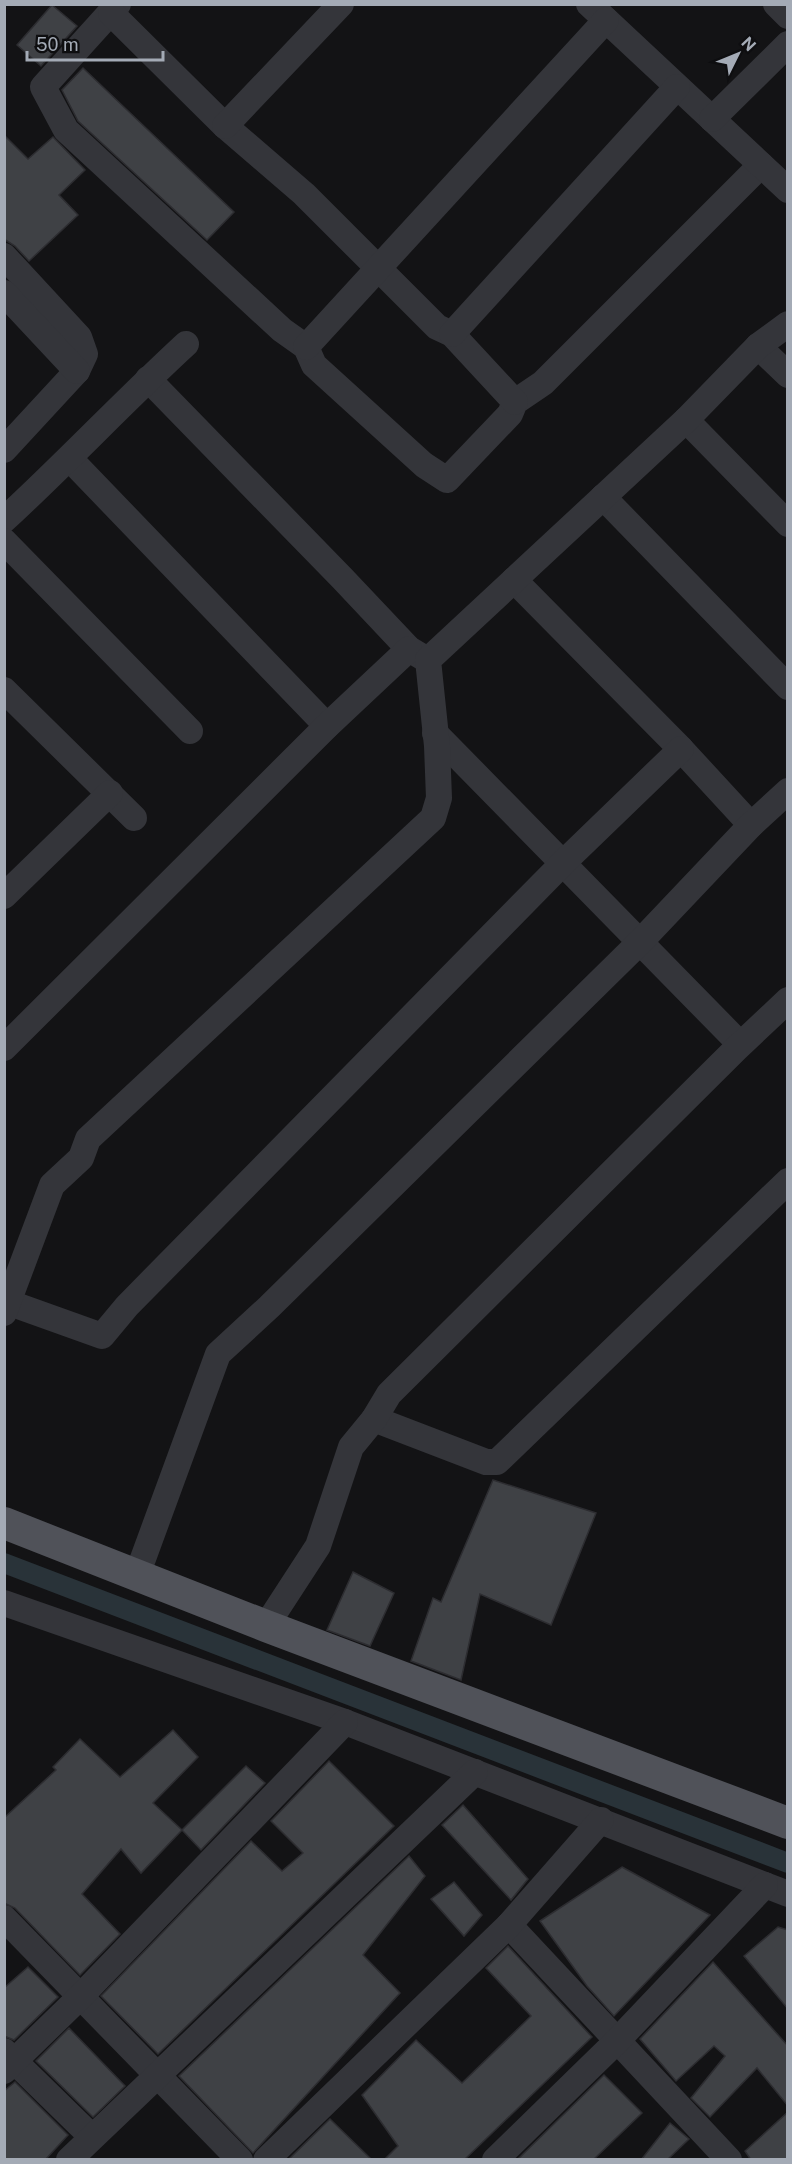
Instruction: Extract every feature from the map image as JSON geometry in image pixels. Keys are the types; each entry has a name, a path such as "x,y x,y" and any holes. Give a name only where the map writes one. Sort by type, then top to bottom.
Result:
{"main road":[{"path":"4,1523 266,1626 788,1823"}],"street":[{"path":"225,126 341,4"},
{"path":"776,4 788,16"},
{"path":"515,402 452,334 437,327 304,194 225,126 114,9 43,87 66,130 282,330 306,347 314,365 424,465 447,480 510,414 515,402 543,383 761,165"},
{"path":"306,347 378,268 598,12 788,190"},
{"path":"712,119 788,44"},
{"path":"452,334 677,87"},
{"path":"4,256 79,337 85,354 77,371 4,450"},
{"path":"4,292 77,371"},
{"path":"4,1048 327,726 514,580 686,420 758,346 788,324"},
{"path":"4,520 70,459 148,379 186,344"},
{"path":"758,346 788,375"},
{"path":"148,379 418,655 435,733 439,798 433,818 88,1139 81,1158 52,1185 6,1307 102,1336 127,1306 563,863 681,749"},
{"path":"686,420 788,524"},
{"path":"70,459 327,726"},
{"path":"603,497 788,687"},
{"path":"4,541 190,731"},
{"path":"514,580 681,749 751,825"},
{"path":"4,690 134,818"},
{"path":"435,733 740,1044"},
{"path":"137,1575 218,1354 269,1307 640,941 751,825 788,791"},
{"path":"4,896 110,793"},
{"path":"266,1626 318,1546 351,1447 374,1419 388,1394 740,1044 788,1000"},
{"path":"374,1419 486,1462 497,1462 506,1456 788,1181"},
{"path":"4,1603 345,1722 776,1890 495,2160"},
{"path":"92,2137 8,2061 81,1996 345,1722"},
{"path":"69,2160 475,1772"},
{"path":"266,2160 509,1925 601,1820"},
{"path":"4,1918 240,2160"},
{"path":"509,1925 729,2160"}],"building":[{"path":"52,5 77,26 41,66 17,45"},
{"path":"83,68 234,212 207,240 78,121 62,90"},
{"path":"4,135 28,159 53,137 85,170 59,195 78,215 29,261 15,246 4,239"},
{"path":"493,1480 596,1513 551,1625 480,1594 461,1680 411,1661 433,1598 441,1602"},
{"path":"353,1572 394,1593 370,1646 327,1630"},
{"path":"173,1730 198,1757 153,1803 182,1830 141,1873 121,1849 82,1894 120,1934 80,1975 15,1908 4,1903 4,1818 56,1770 53,1767 80,1739 120,1777"},
{"path":"329,1761 394,1826 158,2054 101,1996 251,1841 282,1871 303,1853 271,1821"},
{"path":"246,1766 265,1783 201,1850 182,1830"},
{"path":"463,1805 528,1879 511,1900 442,1825"},
{"path":"409,1856 425,1876 363,1955 400,1993 253,2153 179,2076"},
{"path":"622,1867 710,1915 614,2016 587,1986 540,1921"},
{"path":"454,1882 482,1915 464,1936 431,1899"},
{"path":"778,1927 788,1930 788,2009 744,1956"},
{"path":"508,1946 592,2037 464,2160 384,2160 398,2146 362,2095 416,2040 462,2083 531,2016 486,1968"},
{"path":"713,1962 788,2046 788,2106 757,2068 710,2117 691,2098 725,2056 714,2046 676,2081 640,2039"},
{"path":"28,1967 58,1997 14,2040 4,2036 4,1988"},
{"path":"69,2028 125,2086 93,2117 36,2061"},
{"path":"604,2075 642,2113 593,2160 517,2160"},
{"path":"15,2082 68,2135 45,2160 4,2160 4,2091"},
{"path":"788,2112 788,2160 751,2160 745,2151"},
{"path":"330,2119 372,2160 288,2160"},
{"path":"670,2123 689,2139 667,2160 641,2160"}],"waterway":[{"path":"4,1563 788,1863"}]}
